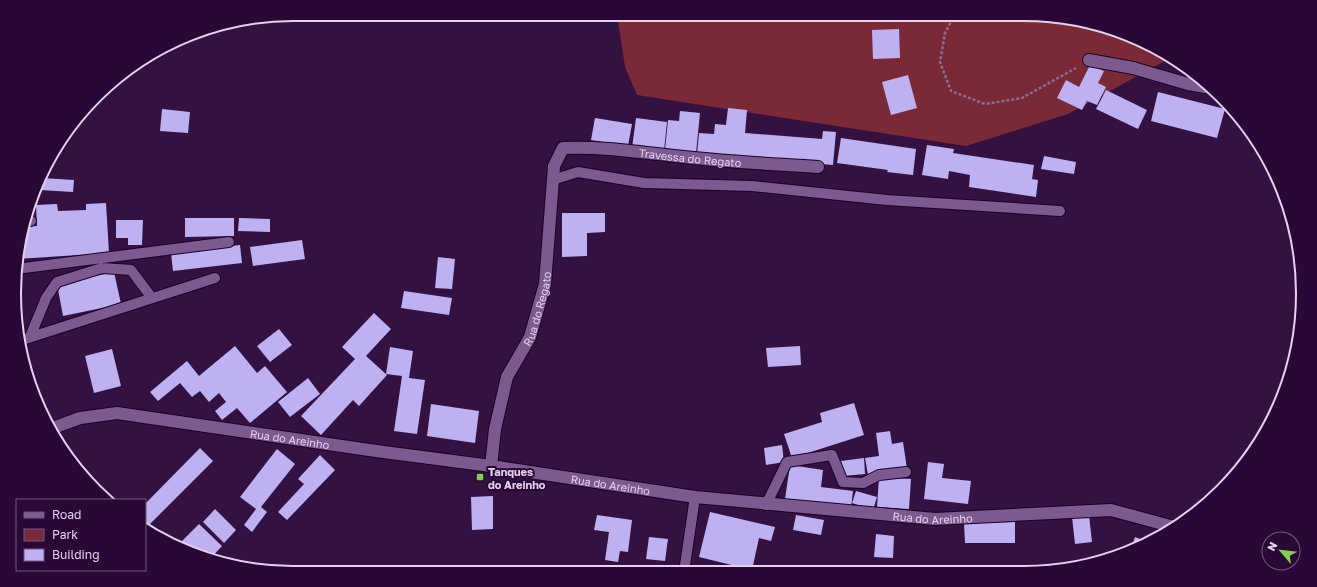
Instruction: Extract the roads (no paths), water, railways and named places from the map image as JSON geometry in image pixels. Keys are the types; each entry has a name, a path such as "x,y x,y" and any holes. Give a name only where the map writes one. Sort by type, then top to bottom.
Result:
{"street":[{"path":"1089,60 1133,68 1200,86"},
{"name":"Travessa do Regato","path":"563,148 582,147 686,158 818,167"},
{"name":"Rua do Regato","path":"490,466 495,429 507,377 530,337 545,284 552,180 554,166 563,148"},
{"name":"Rua do Areinho","path":"56,427 80,418 117,413 695,497 935,519 1111,510 1167,525"}],"lane":[{"path":"552,180 578,172 644,183 752,186 887,200 1060,211"},
{"path":"22,268 229,242"},
{"path":"30,337 46,298 57,282 102,268 131,270 152,298"},
{"path":"25,339 215,278"},
{"path":"766,504 787,462 832,455 843,482 863,483 879,475 906,472"},
{"path":"685,566 695,497"}],"place":[{"name":"Tanques do Areinho","path":"480,477"}]}
